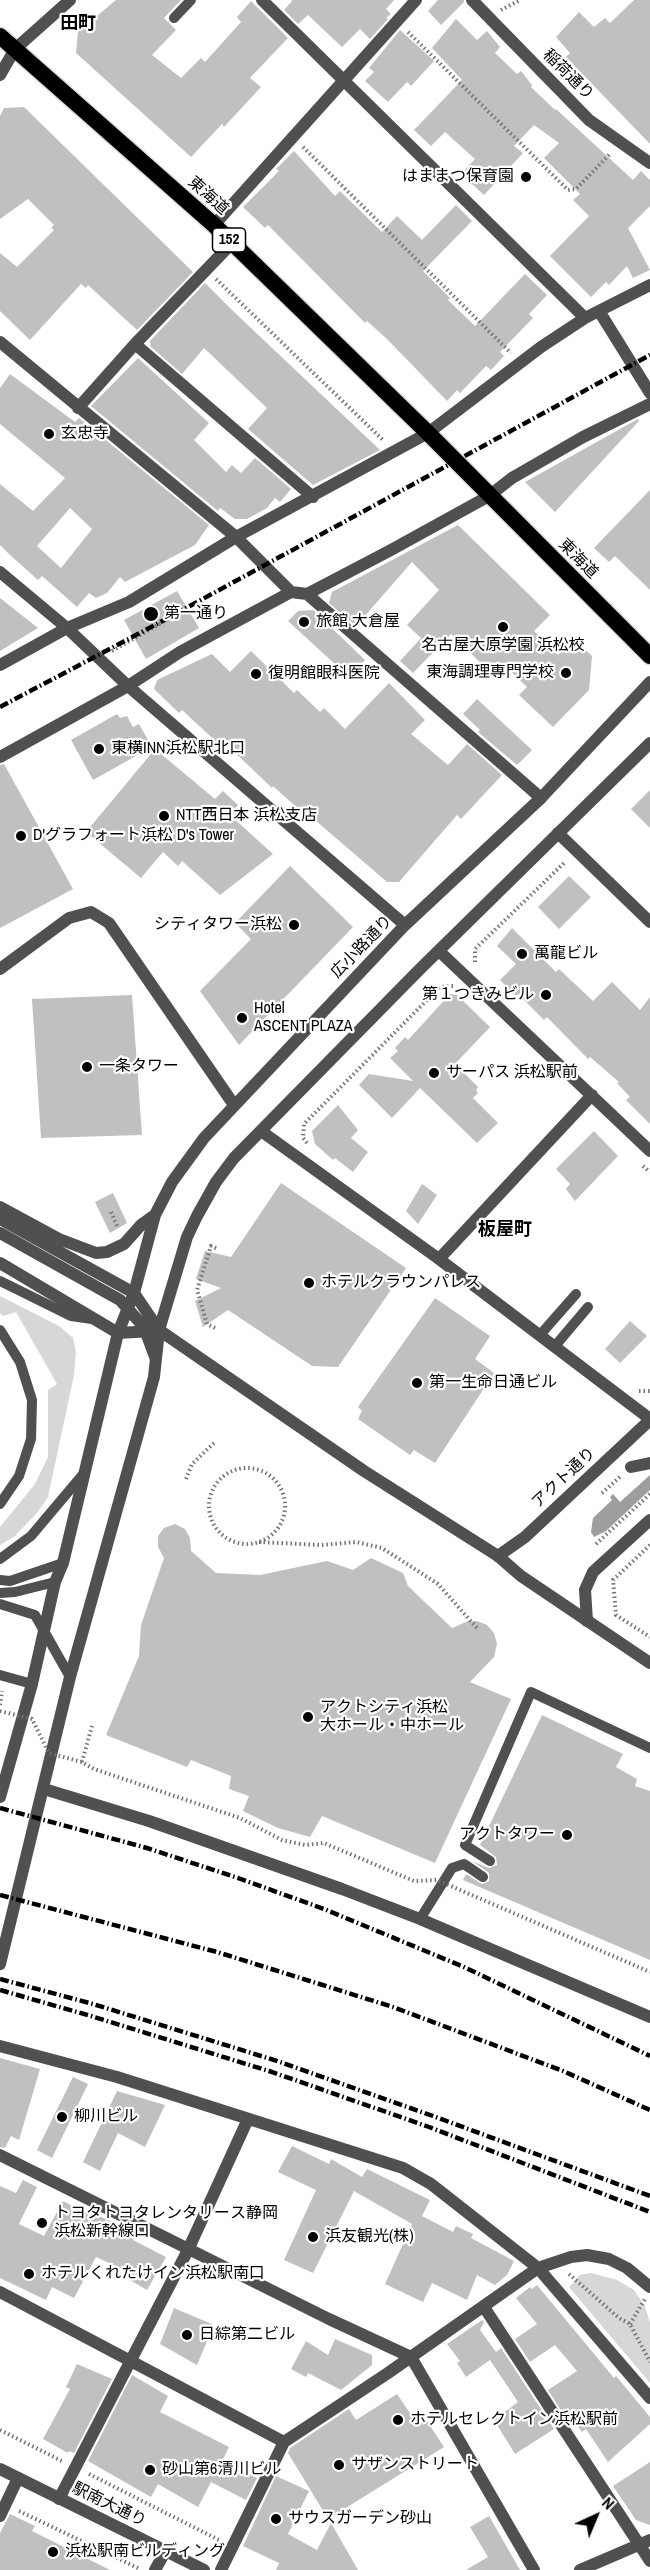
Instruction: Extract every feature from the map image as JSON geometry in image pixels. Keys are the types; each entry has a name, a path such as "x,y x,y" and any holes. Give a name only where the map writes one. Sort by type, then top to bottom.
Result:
{"highway":[{"name":"東海道","path":"0,36 214,225 431,437"},
{"name":"152","path":"431,437 485,491"},
{"name":"東海道","path":"485,491 650,656"}],"street":[{"path":"0,75 15,50 70,0"},
{"path":"262,0 585,318"},
{"path":"214,225 416,0"},
{"name":"稲荷通り","path":"472,0 589,120 650,163"},
{"path":"78,408 135,344 232,243"},
{"path":"0,665 68,628 129,602 236,537 431,437 541,347 585,318 650,285"},
{"path":"599,311 650,393"},
{"path":"0,342 236,537 291,592"},
{"path":"135,344 313,497"},
{"path":"307,594 485,491 650,404"},
{"path":"0,572 68,628 128,686 405,925"},
{"path":"0,757 128,686 180,652 291,592 307,594 541,798"},
{"name":"広小路通り","path":"0,1797 32,1684 55,1582 63,1563 118,1333 134,1293 155,1215 172,1182 204,1138 405,925 541,798 650,682"},
{"path":"0,1964 70,1677 154,1377 159,1330 187,1237 197,1216 222,1174 261,1131 650,743"},
{"path":"558,833 650,921"},
{"path":"0,969 69,918 91,912 109,923 234,1105"},
{"path":"439,951 650,1150"},
{"path":"439,1259 592,1095"},
{"path":"261,1131 439,1259 650,1420"},
{"path":"0,1207 58,1239 96,1253 107,1252 124,1244 141,1225 155,1215"},
{"path":"0,1220 134,1293 159,1330 364,1471 498,1556 521,1576 650,1662"},
{"path":"0,1233 120,1300 145,1331 156,1361"},
{"path":"3,1267 118,1333 159,1330"},
{"name":"アクト通り","path":"498,1556 532,1530 650,1420"},
{"path":"631,1467 650,1463"},
{"path":"587,1621 585,1590 593,1572 650,1520"},
{"path":"44,1789 232,1849 420,1919 650,2017"},
{"path":"0,2046 117,2077 403,2168 431,2184 538,2268 650,2398"},
{"path":"59,2499 188,2250 248,2119"},
{"path":"0,2155 188,2250 411,2357 534,2570"},
{"path":"221,2570 284,2442 538,2268 571,2257 587,2255 609,2259 627,2268 648,2292"},
{"path":"0,2292 131,2359 284,2442"},
{"path":"484,2307 645,2542 650,2561"},
{"name":"駅南大通り","path":"0,2469 204,2570"},
{"path":"0,2516 18,2478"},
{"path":"580,2570 645,2542"},
{"path":"155,2570 165,2552"}],"lane":[{"path":"174,18 191,0"},
{"path":"0,1281 71,1316 98,1320"},
{"path":"540,1335 576,1294"},
{"path":"555,1346 588,1307"},
{"path":"0,1330 20,1362 32,1400 32,1410 31,1439 19,1476 0,1504"},
{"path":"0,1559 31,1536 85,1472"},
{"path":"0,1580 10,1581 63,1563"},
{"path":"0,1593 15,1592 55,1582"},
{"path":"0,1604 36,1615 70,1677"},
{"path":"0,1675 32,1684"},
{"path":"490,1861 465,1845 531,1692 650,1748"},
{"path":"420,1919 452,1868 464,1864 483,1877"}],"path":[{"path":"396,21 568,190 576,189 622,143"},
{"path":"298,143 513,356"},
{"path":"216,278 386,443"},
{"path":"99,658 163,622 165,626"},
{"path":"477,966 473,960 475,949 564,863"},
{"path":"308,1145 303,1138 304,1124 440,987 456,986"},
{"path":"111,1212 121,1234"},
{"path":"215,1328 207,1324 197,1290 212,1246 218,1249"},
{"path":"186,1479 192,1464 214,1443"},
{"path":"602,1493 631,1467"},
{"path":"259,1542 270,1537 282,1522 286,1504 283,1491 271,1476 254,1468 229,1471 219,1479 212,1490 209,1502 210,1515 223,1536 241,1543 321,1545 356,1542 382,1548 438,1584 477,1628"},
{"path":"596,1544 650,1494"},
{"path":"650,1545 613,1580 616,1615 650,1637"},
{"path":"0,1712 32,1719 49,1753 82,1762 94,1769 240,1818 282,1840 305,1845 324,1843 414,1881 437,1880 650,1972"},
{"path":"82,1762 92,1726"},
{"path":"569,2274 619,2318 630,2324 650,2362"},
{"path":"630,2324 648,2292"},
{"path":"0,2430 65,2462"},
{"path":"89,2474 221,2542"},
{"path":"12,2508 140,2569"}],"shaded area":[{"path":"0,1296 59,1326 73,1338 76,1352 74,1375 48,1497 37,1513 15,1536 0,1545 0,1527 35,1484 48,1457 48,1390 57,1384 16,1312 3,1316 0,1313"},
{"path":"650,1475 650,1490 606,1531 594,1537 591,1532 593,1518 612,1500 610,1497 613,1494 620,1502"},
{"path":"591,2273 617,2280 634,2290 645,2306 650,2323 650,2383 569,2287 580,2275"}],"building":[{"path":"116,0 181,0 164,18 176,30 152,55 181,78 201,58 205,62 241,22 237,17 251,1 288,38 250,78 261,87 224,127 222,124 191,157 76,53 78,32"},
{"path":"291,0 394,0 386,9 391,14 386,18 388,19 370,39 360,29 342,47 308,15 298,24 284,10"},
{"path":"438,0 464,0 464,2 441,25 428,11"},
{"path":"634,0 650,0 650,144 566,57 570,53 556,37 579,12 594,27 605,18 610,23"},
{"path":"456,19 477,40 487,31 500,47 495,53 517,74 521,71 532,85 531,87 633,180 641,171 650,180 650,206 628,228 650,270 633,278 627,266 609,285 606,282 591,297 550,256 589,216 573,200 580,194 544,158 559,143 534,125 514,146 523,153 484,195 461,174 475,159 445,132 431,146 414,130 462,80 432,48"},
{"path":"400,30 434,61 411,86 407,82 388,102 365,81 374,72 369,68"},
{"path":"24,107 193,272 137,330 88,285 86,288 81,284 30,340 0,311 0,253 17,267 54,230 51,228 54,225 28,199 0,219 0,116 4,108"},
{"path":"294,151 335,196 340,191 382,232 397,216 422,240 456,205 472,221 423,271 475,326 525,274 547,295 529,314 533,318 500,352 504,356 491,370 486,366 460,393 457,390 447,401 387,339 367,321 365,323 268,225 265,228 243,207 279,171 276,169"},
{"path":"205,283 380,450 313,485 248,429 267,408 204,348 182,374 150,346 149,342"},
{"path":"138,358 209,423 194,440 226,472 232,465 241,473 255,458 291,489 280,502 275,498 267,508 247,519 235,519 220,508 218,511 91,406"},
{"path":"10,374 75,422 79,418 209,525 195,545 125,582 120,577 107,593 96,598 89,593 77,607 42,576 38,580 0,545 0,484 33,511 65,478 0,424 0,388","holes":["70,508 92,529 61,568 37,546"]},
{"path":"638,419 639,421 555,512 525,482"},
{"path":"650,490 650,590 615,556 609,562 594,548"},
{"path":"458,525 550,615 534,631 558,655 574,639 592,656 589,690 553,727 519,695 527,687 502,663 492,674 451,634 413,673 400,661 421,638 407,625 439,590 412,562 356,626 329,603 332,592"},
{"path":"177,591 199,628 146,659 124,620"},
{"path":"0,598 38,628 0,651"},
{"path":"313,610 365,660 349,677 288,621 298,611"},
{"path":"251,651 294,693 297,690 320,712 324,708 345,729 389,683 425,720 411,734 448,765 467,744 502,775 461,819 457,815 399,882 387,882 315,820 313,822 273,786 272,788 225,743 222,747 182,710 179,713 154,689 157,680 212,654 230,672"},
{"path":"477,699 532,750 517,765 478,732 480,730 463,714"},
{"name":"東横INN浜松駅北口","path":"117,714 120,718 127,716 133,727 139,724 152,747 93,780 71,740"},
{"name":"NTT西日本 浜松支店","path":"155,749 215,799 223,791 238,805 230,815 273,854 220,895 182,861 178,866 163,852 141,878 86,832"},
{"name":"D'グラフォート浜松 D's Tower","path":"4,764 73,889 0,928 0,765"},
{"path":"650,790 650,828 631,809"},
{"path":"290,866 353,927 239,1045 200,991 251,939 235,923"},
{"path":"569,876 591,897 559,929 538,907"},
{"path":"512,928 556,972 559,969 593,1001 612,982 640,1010 650,997 650,1124 626,1100 630,1097 617,1083 619,1082 590,1057 588,1059 547,1017 544,1020 500,980 516,964 497,946"},
{"path":"450,994 457,995 490,1027 455,1064 478,1087 476,1090 478,1093 473,1098 498,1123 477,1143 420,1088 392,1118 359,1085 369,1074 413,1081 390,1058 398,1051 395,1048 405,1037 408,1040"},
{"name":"一条タワー","path":"132,995 142,1135 41,1138 32,999"},
{"path":"338,1105 358,1130 351,1138 368,1152 353,1172 335,1158 333,1160 315,1144 312,1131"},
{"path":"594,1131 618,1156 575,1201 566,1189 570,1184 556,1169"},
{"name":"ホテルクラウンパレス","path":"281,1183 406,1268 338,1367 312,1366 228,1310 203,1327 195,1301 221,1288 196,1279 205,1251 231,1257"},
{"path":"422,1184 437,1195 418,1224 406,1211"},
{"path":"113,1193 127,1223 110,1233 95,1202"},
{"name":"第一生命日通ビル","path":"435,1298 490,1336 475,1359 494,1373 435,1463 414,1450 410,1455 358,1419 362,1411 358,1407"},
{"path":"630,1321 647,1336 620,1363 605,1349"},
{"name":"アクトシティ浜松 大ホール・中ホール","path":"175,1524 185,1529 190,1538 191,1551 216,1573 260,1575 327,1561 353,1570 371,1558 403,1573 408,1586 452,1628 468,1621 477,1621 487,1625 494,1633 497,1644 494,1657 470,1682 511,1699 435,1863 322,1816 310,1837 278,1828 243,1811 249,1796 229,1789 231,1776 191,1760 187,1767 106,1735 139,1656 141,1625 164,1558 158,1547 158,1536 164,1528"},
{"name":"アクトタワー","path":"542,1715 623,1754 616,1767 637,1779 635,1786 650,1791 650,1960 463,1880 466,1874 482,1884 489,1881 489,1873 472,1861 489,1868 497,1865 496,1857 480,1845"},
{"path":"0,2058 40,2069 19,2140 11,2136 5,2148 0,2147"},
{"name":"柳川ビル","path":"73,2077 88,2084 52,2158 37,2150"},
{"path":"117,2091 165,2105 145,2147 118,2133 100,2171 83,2162"},
{"path":"292,2146 329,2164 331,2159 362,2177 367,2169 430,2200 422,2216 453,2232 456,2226 473,2234 471,2238 514,2261 507,2275 495,2285 477,2275 467,2300 432,2283 423,2302 385,2284 412,2224 354,2191 313,2273 284,2260 316,2190 278,2172"},
{"path":"23,2180 37,2187 19,2224 44,2236 63,2201 136,2235 133,2240 166,2257 147,2290 123,2276 126,2271 96,2257 74,2298 52,2287 46,2300 0,2278 0,2186 16,2193"},
{"path":"537,2285 614,2378 616,2376 650,2417 650,2424 608,2462 586,2429 582,2432 571,2417 567,2420 548,2390 577,2371 555,2345 530,2362 515,2339 537,2324 516,2298 530,2287 532,2289"},
{"name":"日綜第二ビル","path":"174,2308 214,2325 197,2365 160,2344"},
{"path":"482,2320 484,2322 480,2330 496,2352 501,2348 554,2429 515,2454 494,2420 518,2402 490,2360 466,2377 457,2363 460,2361 447,2344"},
{"path":"335,2339 372,2355 372,2365 341,2390 308,2373 306,2377 291,2369 306,2341 328,2355"},
{"path":"77,2364 112,2379 74,2453 69,2451 68,2453 43,2439 70,2389 66,2387"},
{"path":"132,2375 168,2396 160,2412 229,2447 221,2463 257,2478 246,2500 211,2482 198,2507 158,2484 151,2497 88,2461"},
{"name":"サザンストリート","path":"397,2394 414,2419 423,2415 444,2447 328,2519 288,2453 290,2448 349,2409 356,2420"},
{"path":"650,2462 650,2525 636,2520 613,2486"},
{"path":"276,2476 309,2491 288,2534 317,2550 331,2523 358,2570 276,2570 279,2563 243,2546"},
{"path":"10,2514 35,2526 32,2531 110,2570 0,2570 0,2533"},
{"path":"489,2516 520,2570 466,2570 488,2557 470,2527"}],"railway":[{"path":"0,707 650,355"},
{"path":"0,1808 147,1848 324,1909 464,1967 650,2056"},
{"path":"0,1895 217,1952 393,2007 563,2071 650,2110"},
{"path":"0,1979 93,2004 274,2060 650,2196"},
{"path":"0,1990 272,2072 429,2127 650,2212"}],"place":[{"name":"はままつ保育園","path":"526,177"},
{"name":"玄忠寺","path":"49,434"},
{"name":"第一通り","path":"151,614"},
{"name":"旅館 大倉屋","path":"304,622"},
{"name":"名古屋大原学園 浜松校","path":"503,627"},
{"name":"東海調理専門学校","path":"566,673"},
{"name":"復明館眼科医院","path":"256,674"},
{"name":"東横INN浜松駅北口","path":"99,749"},
{"name":"NTT西日本 浜松支店","path":"164,816"},
{"name":"D'グラフォート浜松 D's Tower","path":"21,836"},
{"name":"シティタワー浜松","path":"294,925"},
{"name":"萬龍ビル","path":"522,954"},
{"name":"第１つきみビル","path":"546,995"},
{"name":"Hotel ASCENT PLAZA","path":"242,1018"},
{"name":"一条タワー","path":"87,1067"},
{"name":"サーパス 浜松駅前","path":"434,1073"},
{"name":"ホテルクラウンパレス","path":"309,1283"},
{"name":"第一生命日通ビル","path":"417,1383"},
{"name":"アクトシティ浜松 大ホール・中ホール","path":"308,1717"},
{"name":"アクトタワー","path":"567,1835"},
{"name":"柳川ビル","path":"62,2117"},
{"name":"トヨタトヨタレンタリース静岡 浜松新幹線口","path":"42,2223"},
{"name":"浜友観光(株)","path":"313,2237"},
{"name":"ホテルくれたけイン浜松駅南口","path":"29,2274"},
{"name":"日綜第二ビル","path":"187,2335"},
{"name":"ホテルセレクトイン浜松駅前","path":"398,2420"},
{"name":"サザンストリート","path":"339,2465"},
{"name":"砂山第6清川ビル","path":"150,2470"},
{"name":"サウスガーデン砂山","path":"276,2519"},
{"name":"浜松駅南ビルディング","path":"53,2552"}],"district":[{"name":"田町","path":"78,24"},
{"name":"板屋町","path":"505,1230"}]}
